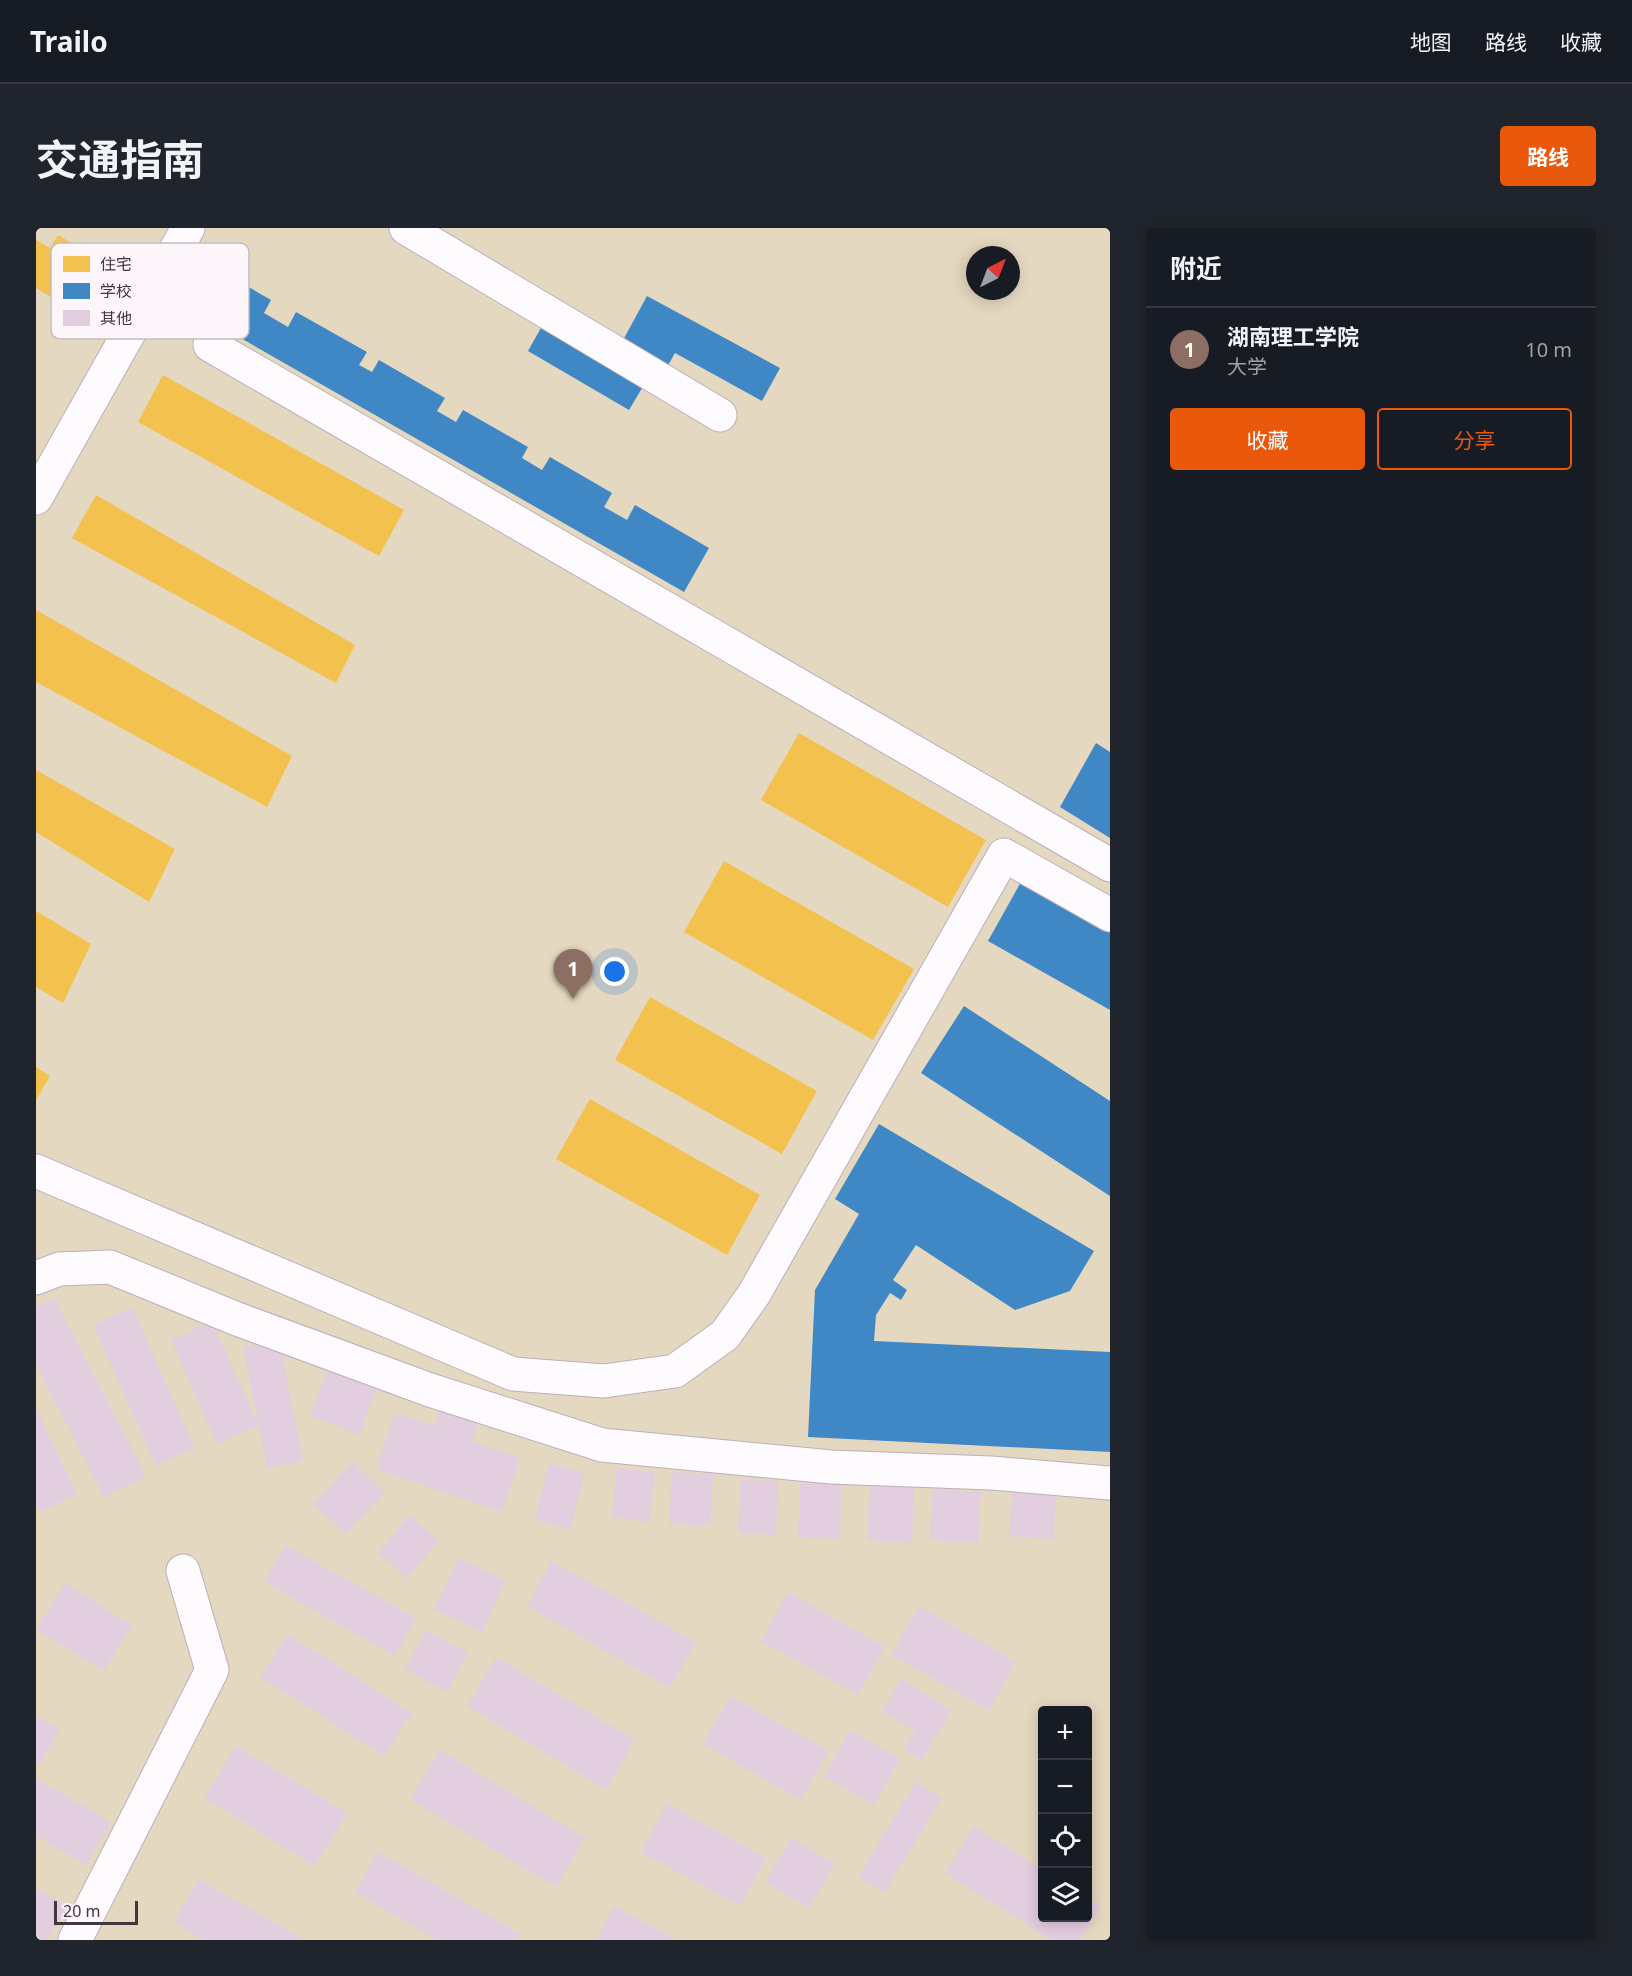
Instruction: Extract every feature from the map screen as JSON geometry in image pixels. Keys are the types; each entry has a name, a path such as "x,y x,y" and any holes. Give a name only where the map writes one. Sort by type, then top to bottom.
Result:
{"street":[{"path":"180,243 188,228"},
{"path":"406,228 720,415"},
{"path":"36,498 126,339"},
{"path":"210,345 1110,865"},
{"path":"36,1171 513,1374 604,1382 675,1371 725,1335 754,1294 1004,855 1110,915"},
{"path":"36,1278 59,1269 110,1267 237,1319 430,1390 602,1444 831,1467 991,1473 1110,1483"},
{"path":"75,1940 212,1670 183,1571"}],"shaded area":[{"path":"36,228 1110,228 1110,1940 36,1940"}],"building: 住宅":[{"path":"58,235 72,243 53,243"},
{"path":"36,240 50,248 51,246 51,297 36,288"},
{"path":"163,375 404,510 379,556 138,422"},
{"path":"96,495 355,645 336,683 72,538"},
{"path":"36,610 292,756 267,807 36,682"},
{"path":"799,733 986,840 948,907 761,800"},
{"path":"36,770 175,849 149,902 36,832"},
{"path":"724,861 914,969 873,1040 684,932"},
{"path":"36,911 91,944 63,1003 36,987"},
{"path":"650,997 817,1091 782,1154 615,1060"},
{"path":"36,1067 50,1076 36,1100"},
{"path":"590,1099 760,1195 727,1255 556,1159"}],"building: 学校":[{"path":"249,287 271,300 264,313 288,327 296,312 367,352 359,365 372,372 379,360 445,398 437,411 456,422 463,410 528,447 522,458 542,470 550,457 612,493 604,507 627,520 635,505 709,548 684,592 242,339 249,339"},
{"path":"647,296 780,368 762,401 675,353 667,367 622,342"},
{"path":"546,319 648,378 629,410 528,351"},
{"path":"1096,743 1110,752 1110,838 1060,807"},
{"path":"1022,880 1110,930 1110,1010 988,941"},
{"path":"964,1006 1110,1101 1110,1196 921,1073"},
{"path":"879,1124 1094,1251 1070,1291 1015,1310 916,1245 893,1280 907,1290 901,1300 890,1293 876,1315 874,1341 1110,1352 1110,1452 808,1437 815,1290 859,1214 835,1199"}],"building: 其他":[{"path":"54,1298 146,1476 104,1497 36,1365 36,1307"},
{"path":"132,1307 195,1448 156,1465 93,1325"},
{"path":"212,1321 258,1425 217,1444 171,1340"},
{"path":"279,1340 303,1461 267,1468 243,1347"},
{"path":"328,1370 377,1388 359,1435 310,1416"},
{"path":"36,1409 77,1494 40,1512 36,1504"},
{"path":"440,1409 478,1422 472,1441 520,1458 502,1512 376,1469 395,1413 434,1426"},
{"path":"352,1462 385,1492 346,1534 313,1504"},
{"path":"548,1464 584,1473 571,1529 535,1520"},
{"path":"617,1467 655,1472 649,1522 612,1517"},
{"path":"672,1472 713,1474 710,1526 669,1524"},
{"path":"740,1480 778,1481 776,1535 738,1533"},
{"path":"800,1483 841,1484 840,1539 798,1537"},
{"path":"870,1484 914,1487 912,1543 867,1540"},
{"path":"932,1489 981,1492 978,1543 930,1540"},
{"path":"1012,1489 1056,1493 1053,1539 1009,1536"},
{"path":"410,1515 439,1540 407,1578 378,1553"},
{"path":"285,1545 416,1618 395,1656 264,1582"},
{"path":"459,1558 506,1581 482,1632 434,1609"},
{"path":"552,1561 696,1642 670,1688 527,1606"},
{"path":"65,1583 132,1625 104,1671 36,1629"},
{"path":"788,1592 885,1647 858,1695 761,1641"},
{"path":"919,1606 1016,1662 989,1710 891,1655"},
{"path":"426,1630 468,1653 447,1692 405,1669"},
{"path":"288,1634 412,1713 384,1756 260,1677"},
{"path":"496,1657 635,1740 606,1790 467,1706"},
{"path":"902,1679 952,1710 922,1760 904,1749 915,1731 882,1711"},
{"path":"730,1696 829,1751 801,1800 703,1744"},
{"path":"36,1716 60,1729 40,1764 36,1762"},
{"path":"850,1730 900,1759 874,1805 824,1776"},
{"path":"236,1746 347,1813 315,1866 204,1798"},
{"path":"440,1750 585,1838 556,1887 410,1799"},
{"path":"36,1778 111,1822 86,1865 36,1836"},
{"path":"916,1782 942,1798 884,1893 858,1877"},
{"path":"667,1804 766,1858 740,1906 641,1852"},
{"path":"974,1826 1038,1866 1038,1922 1091,1922 1080,1940 1052,1940 945,1873"},
{"path":"791,1838 835,1864 809,1908 765,1882"},
{"path":"378,1852 521,1934 517,1940 437,1940 355,1892"},
{"path":"199,1879 304,1940 204,1940 174,1922"},
{"path":"36,1888 67,1906 47,1940 36,1940"},
{"path":"1092,1900 1101,1906 1092,1921"},
{"path":"614,1906 677,1940 596,1940"}],"place":[{"name":"湖南理工学院","path":"573,999"}]}
